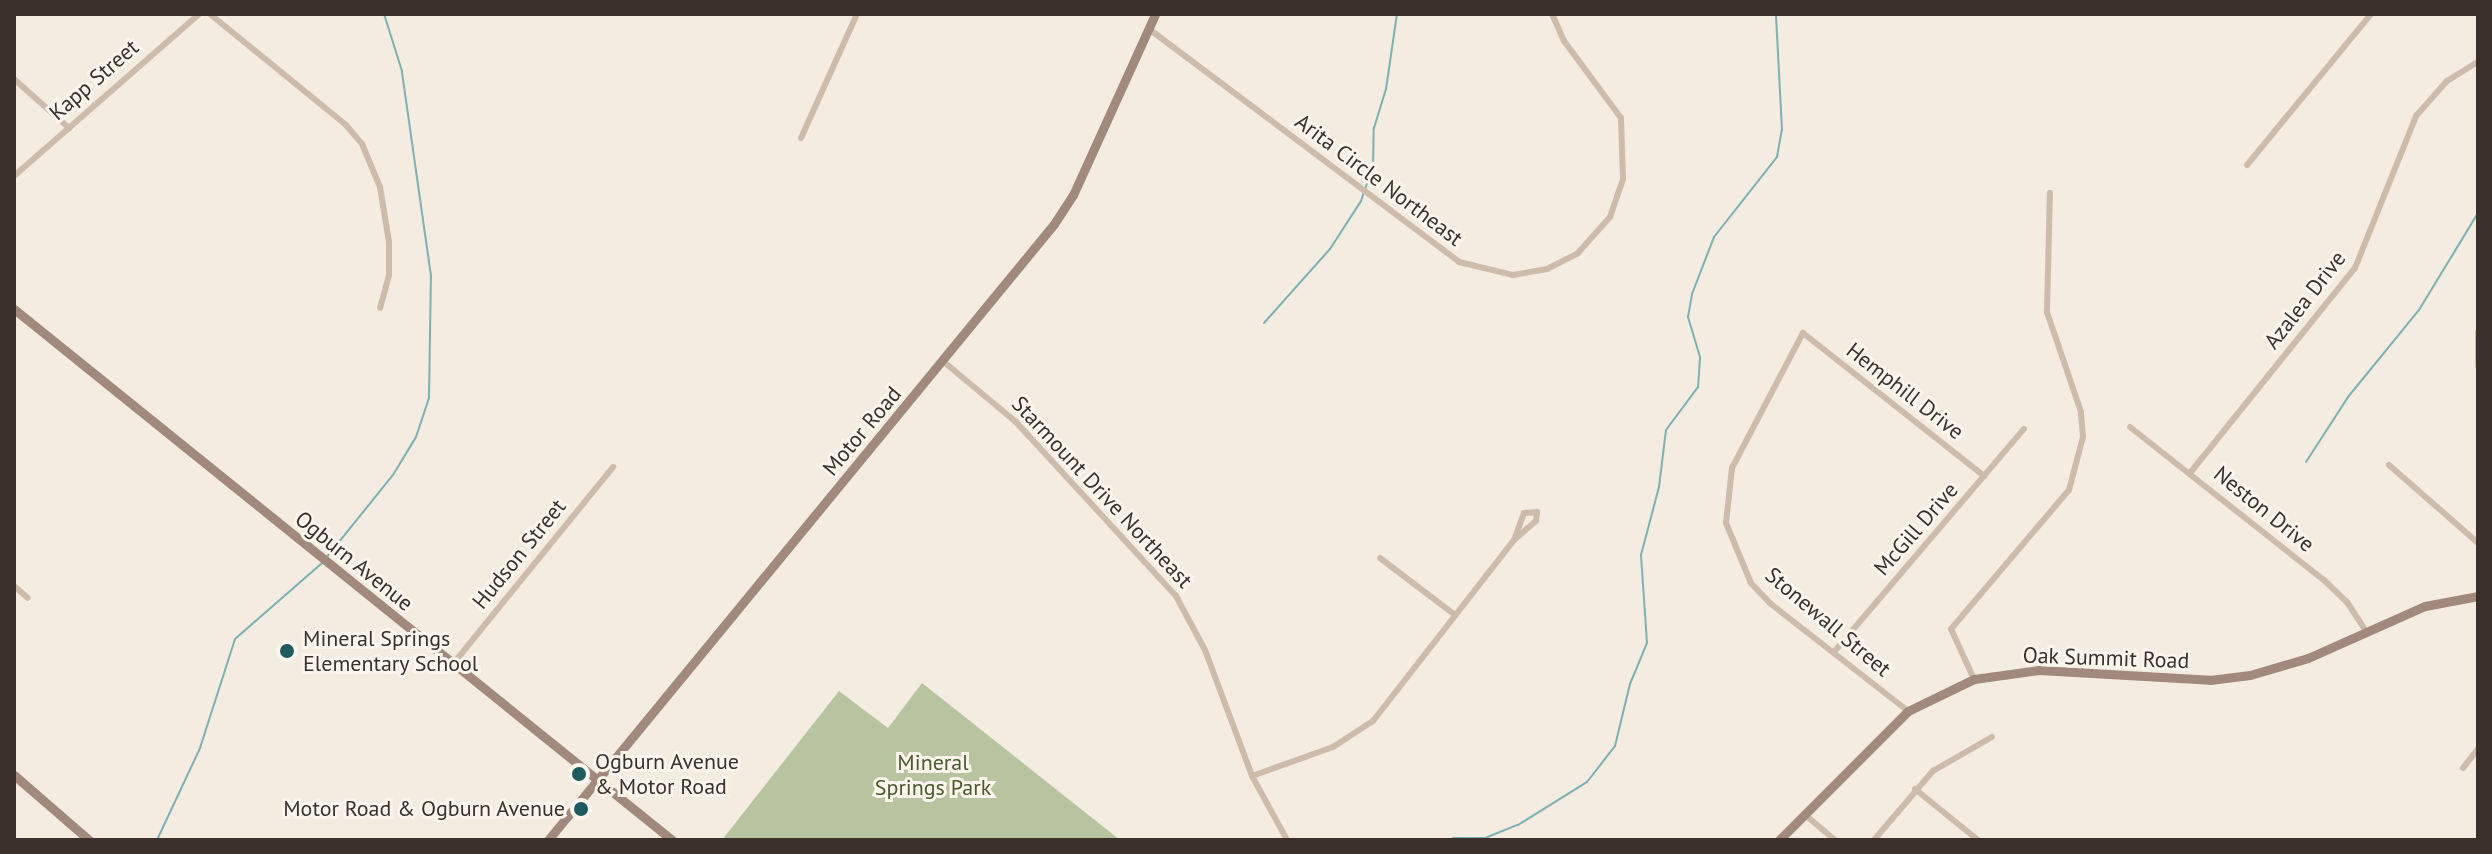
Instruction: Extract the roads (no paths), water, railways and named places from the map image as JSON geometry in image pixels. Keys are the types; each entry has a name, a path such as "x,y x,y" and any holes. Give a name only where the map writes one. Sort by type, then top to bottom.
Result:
{"street":[{"name":"Kapp Street","path":"14,176 199,14"},
{"path":"210,14 346,125 362,144 380,187 389,242 389,275 380,308"},
{"path":"801,138 857,14"},
{"name":"Motor Road","path":"548,840 944,362 1065,209 1155,14"},
{"name":"Arita Circle Northeast","path":"1149,29 1459,262 1513,275 1547,269 1577,254 1610,217 1623,179 1621,118 1574,57 1552,14"},
{"path":"2247,165 2371,14"},
{"name":"Azalea Drive","path":"2190,473 2355,268 2416,116 2447,81 2478,62"},
{"path":"14,79 69,128"},
{"path":"1974,679 1951,629 2069,490 2083,437 2081,412 2047,312 2050,193"},
{"name":"Ogburn Avenue","path":"14,309 672,840"},
{"path":"2478,332 2478,366"},
{"name":"Hemphill Drive","path":"1803,333 1984,476"},
{"name":"Stonewall Street","path":"1803,333 1738,453 1729,479 1726,523 1751,583 1908,711"},
{"name":"Starmount Drive Northeast","path":"944,362 1016,422 1176,596 1205,650 1252,776 1287,840"},
{"name":"Neston Drive","path":"2130,427 2324,580 2347,602 2365,630"},
{"name":"McGill Drive","path":"1834,652 2024,429"},
{"path":"2389,465 2478,543"},
{"name":"Hudson Street","path":"453,664 613,467"},
{"path":"1252,776 1353,737 1392,701 1514,540 1536,521 1537,512 1524,513 1514,540"},
{"path":"1380,558 1455,615"},
{"path":"14,586 28,598"},
{"name":"Oak Summit Road","path":"1779,840 1908,711 1974,679 2039,670 2225,679 2308,658 2365,630 2425,606 2478,596"},
{"path":"1874,840 1915,789 1953,756 1992,737"},
{"path":"2463,768 2478,749"},
{"path":"14,775 89,840"},
{"path":"1915,789 1978,840"},
{"path":"1804,814 1835,840"}],"waterway":[{"path":"326,558 393,475 416,437 429,398 431,276 402,71 384,14"},
{"path":"1264,323 1330,249 1361,201 1373,167 1374,128 1386,89 1397,14"},
{"path":"1453,838 1485,838 1518,825 1587,782 1615,746 1630,684 1647,643 1641,555 1659,487 1666,430 1698,387 1700,357 1688,317 1692,294 1714,237 1777,157 1782,130 1776,14"},
{"path":"2306,462 2348,397 2419,310 2478,213"},
{"path":"157,840 200,748 235,639 322,563"}],"place":[{"name":"Mineral Springs Elementary School","path":"287,651"},
{"name":"Ogburn Avenue & Motor Road","path":"579,774"},
{"name":"Motor Road & Ogburn Avenue","path":"581,809"}],"park label":[{"name":"Mineral Springs Park","path":"933,774"}]}
